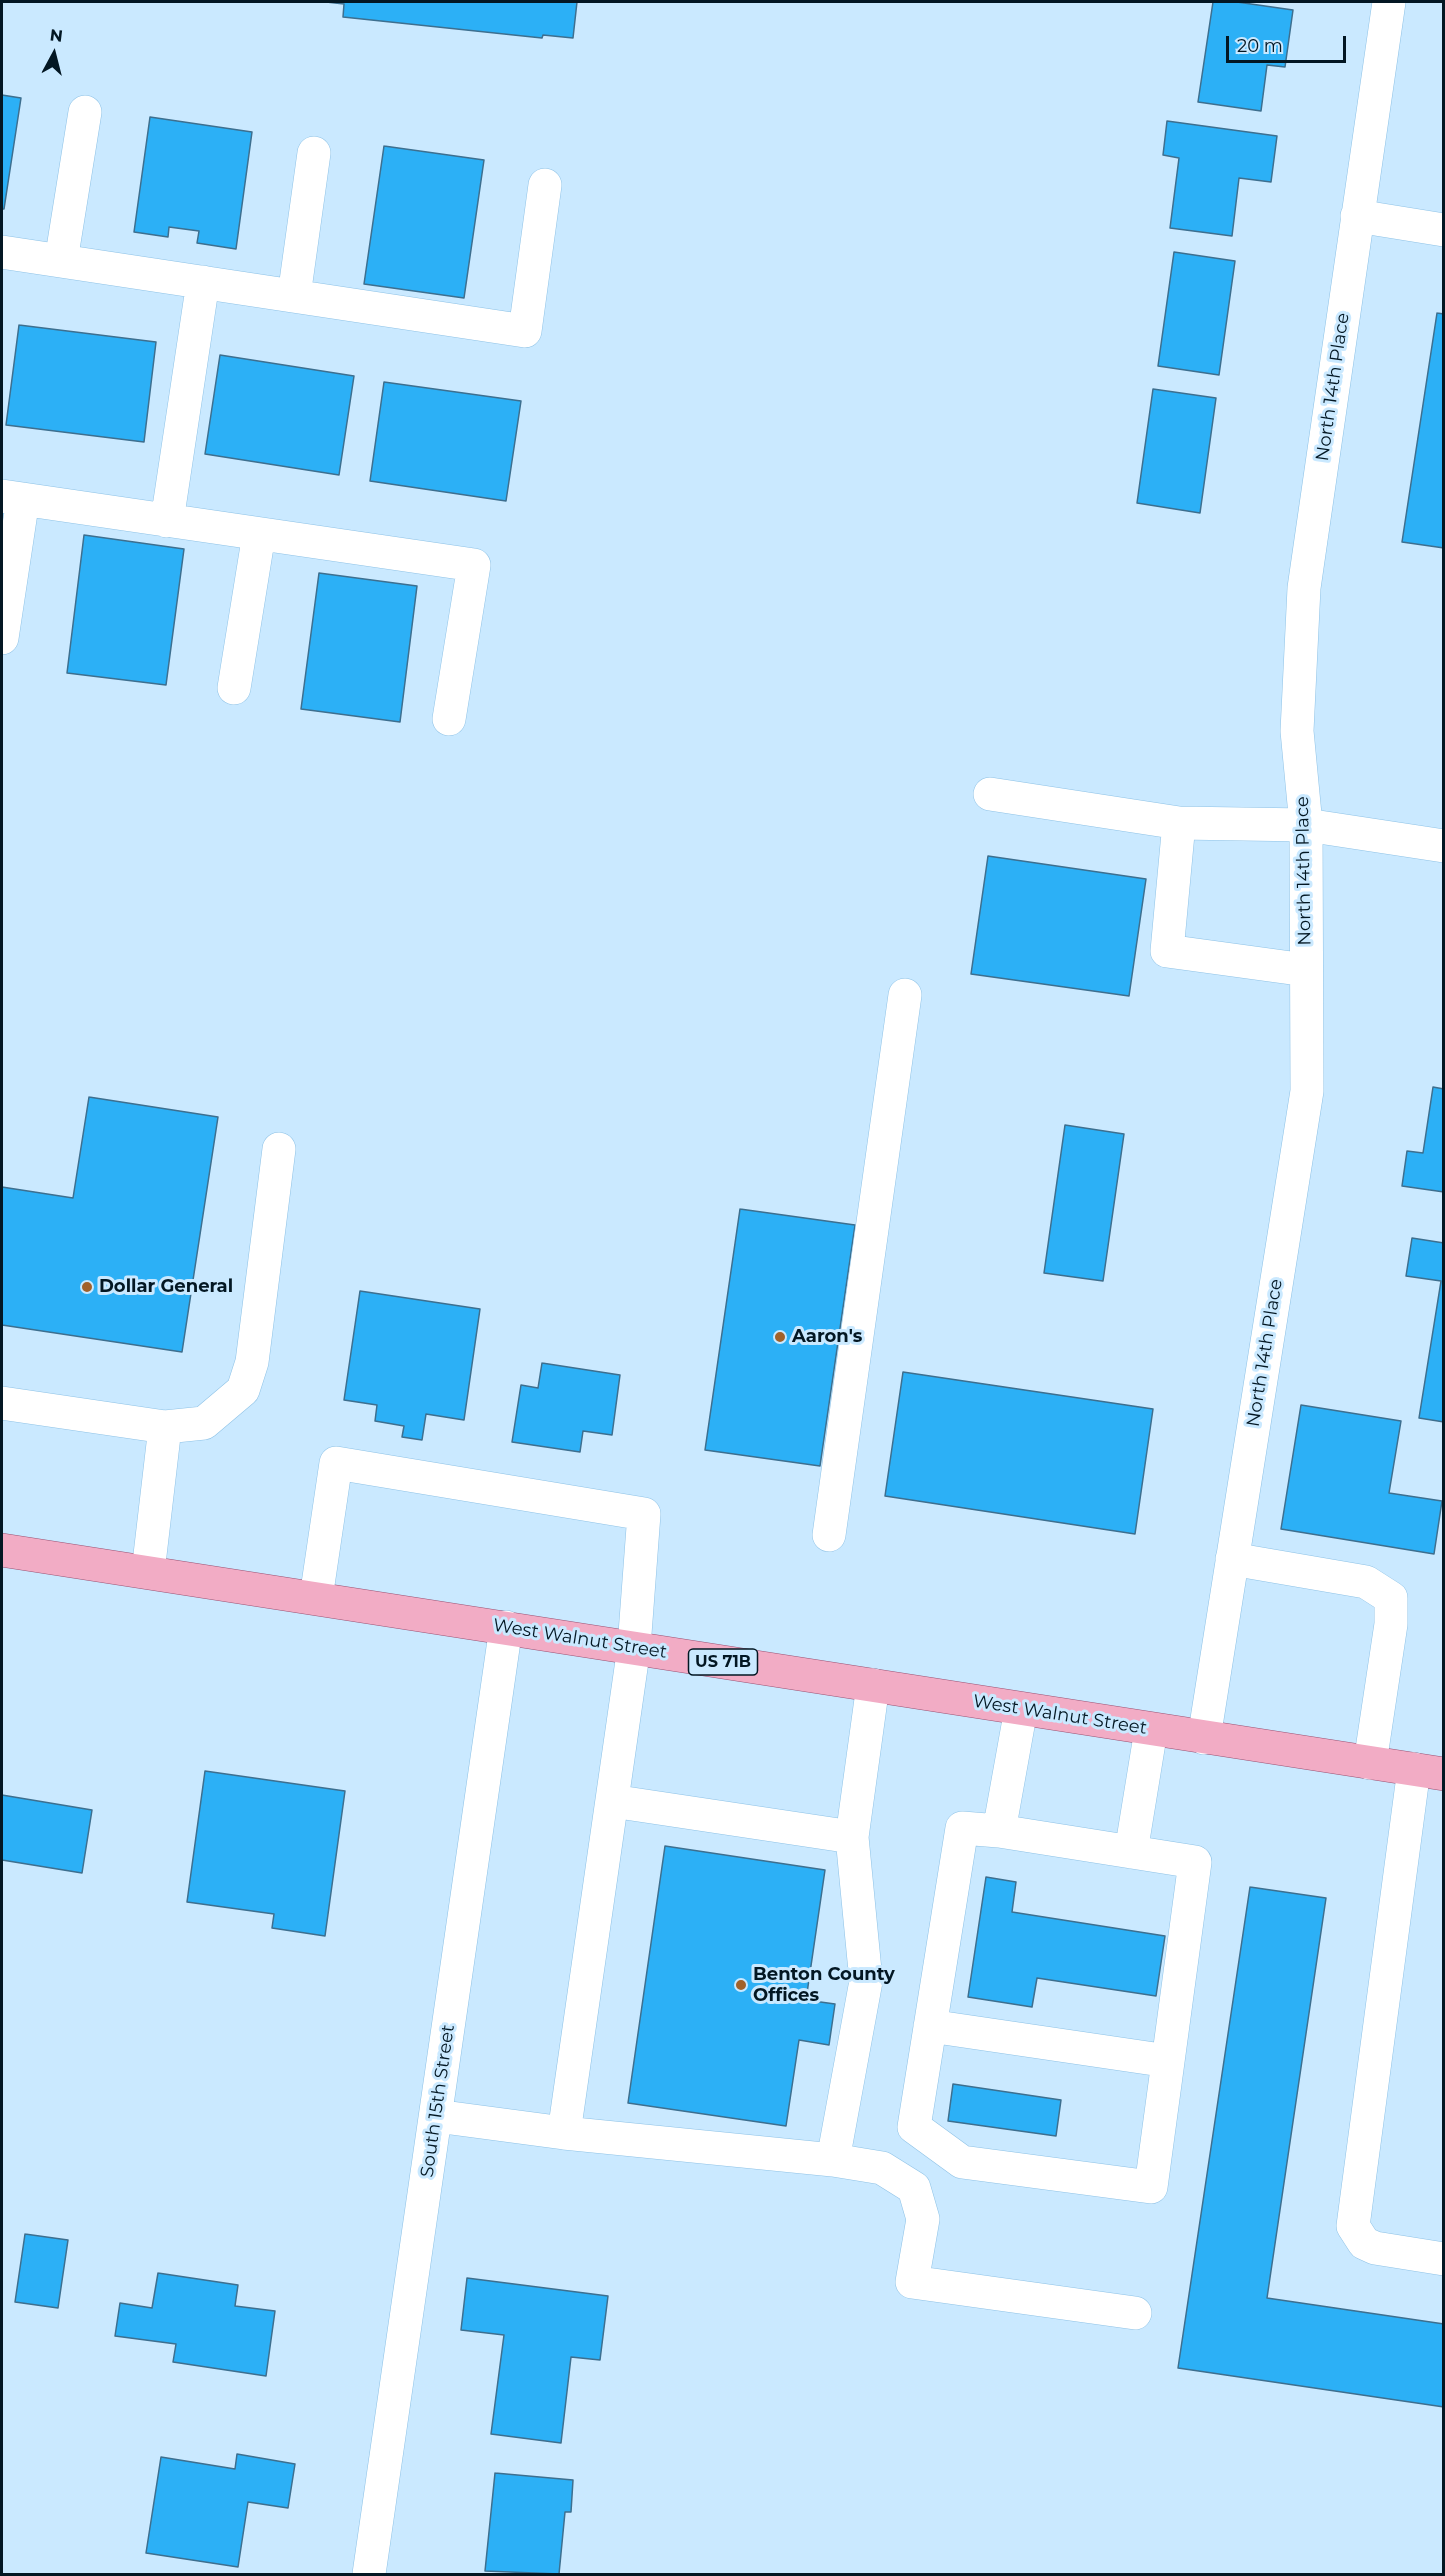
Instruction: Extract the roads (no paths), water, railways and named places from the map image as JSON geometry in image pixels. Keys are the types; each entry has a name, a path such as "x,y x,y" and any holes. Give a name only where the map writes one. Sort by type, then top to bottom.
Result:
{"main road":[{"name":"West Walnut Street","path":"2,1550 1429,1772"}],"street":[{"name":"North 14th Place","path":"1204,1738 1307,1091 1306,825 1297,731 1304,588 1389,2"},
{"path":"61,261 85,112"},
{"path":"294,296 315,153"},
{"path":"2,252 525,331 544,185"},
{"path":"1357,216 1443,230"},
{"path":"167,520 203,282"},
{"path":"2,638 12,498 474,565 449,720"},
{"path":"234,688 259,534"},
{"path":"990,794 1179,823 1306,825 1443,846"},
{"path":"1179,823 1167,951 1306,970"},
{"path":"829,1535 905,994"},
{"path":"2,1403 165,1427 204,1423 243,1390 252,1362 279,1149"},
{"path":"148,1572 165,1427"},
{"path":"316,1598 336,1463 644,1514 634,1647 564,2133"},
{"path":"1232,1559 1366,1582 1391,1598 1391,1624 1370,1762"},
{"name":"South 15th Street","path":"369,2574 507,1627"},
{"path":"833,2160 866,1981 852,1837 873,1685"},
{"path":"999,1831 1022,1709"},
{"path":"1131,1852 1151,1730"},
{"path":"1429,1772 1353,2226 1364,2243 1375,2248 1443,2259"},
{"path":"612,1801 852,1837"},
{"path":"962,1828 999,1831 1131,1852 1195,1862 1151,2187 962,2162 914,2127 962,1828"},
{"path":"930,2026 1168,2061"},
{"path":"436,2116 564,2133 833,2160 882,2168 914,2188 923,2219 912,2282 1136,2313"}],"place":[{"name":"Dollar General","path":"87,1287"},
{"name":"Aaron's","path":"780,1337"},
{"name":"Benton County Offices","path":"741,1985"}]}
